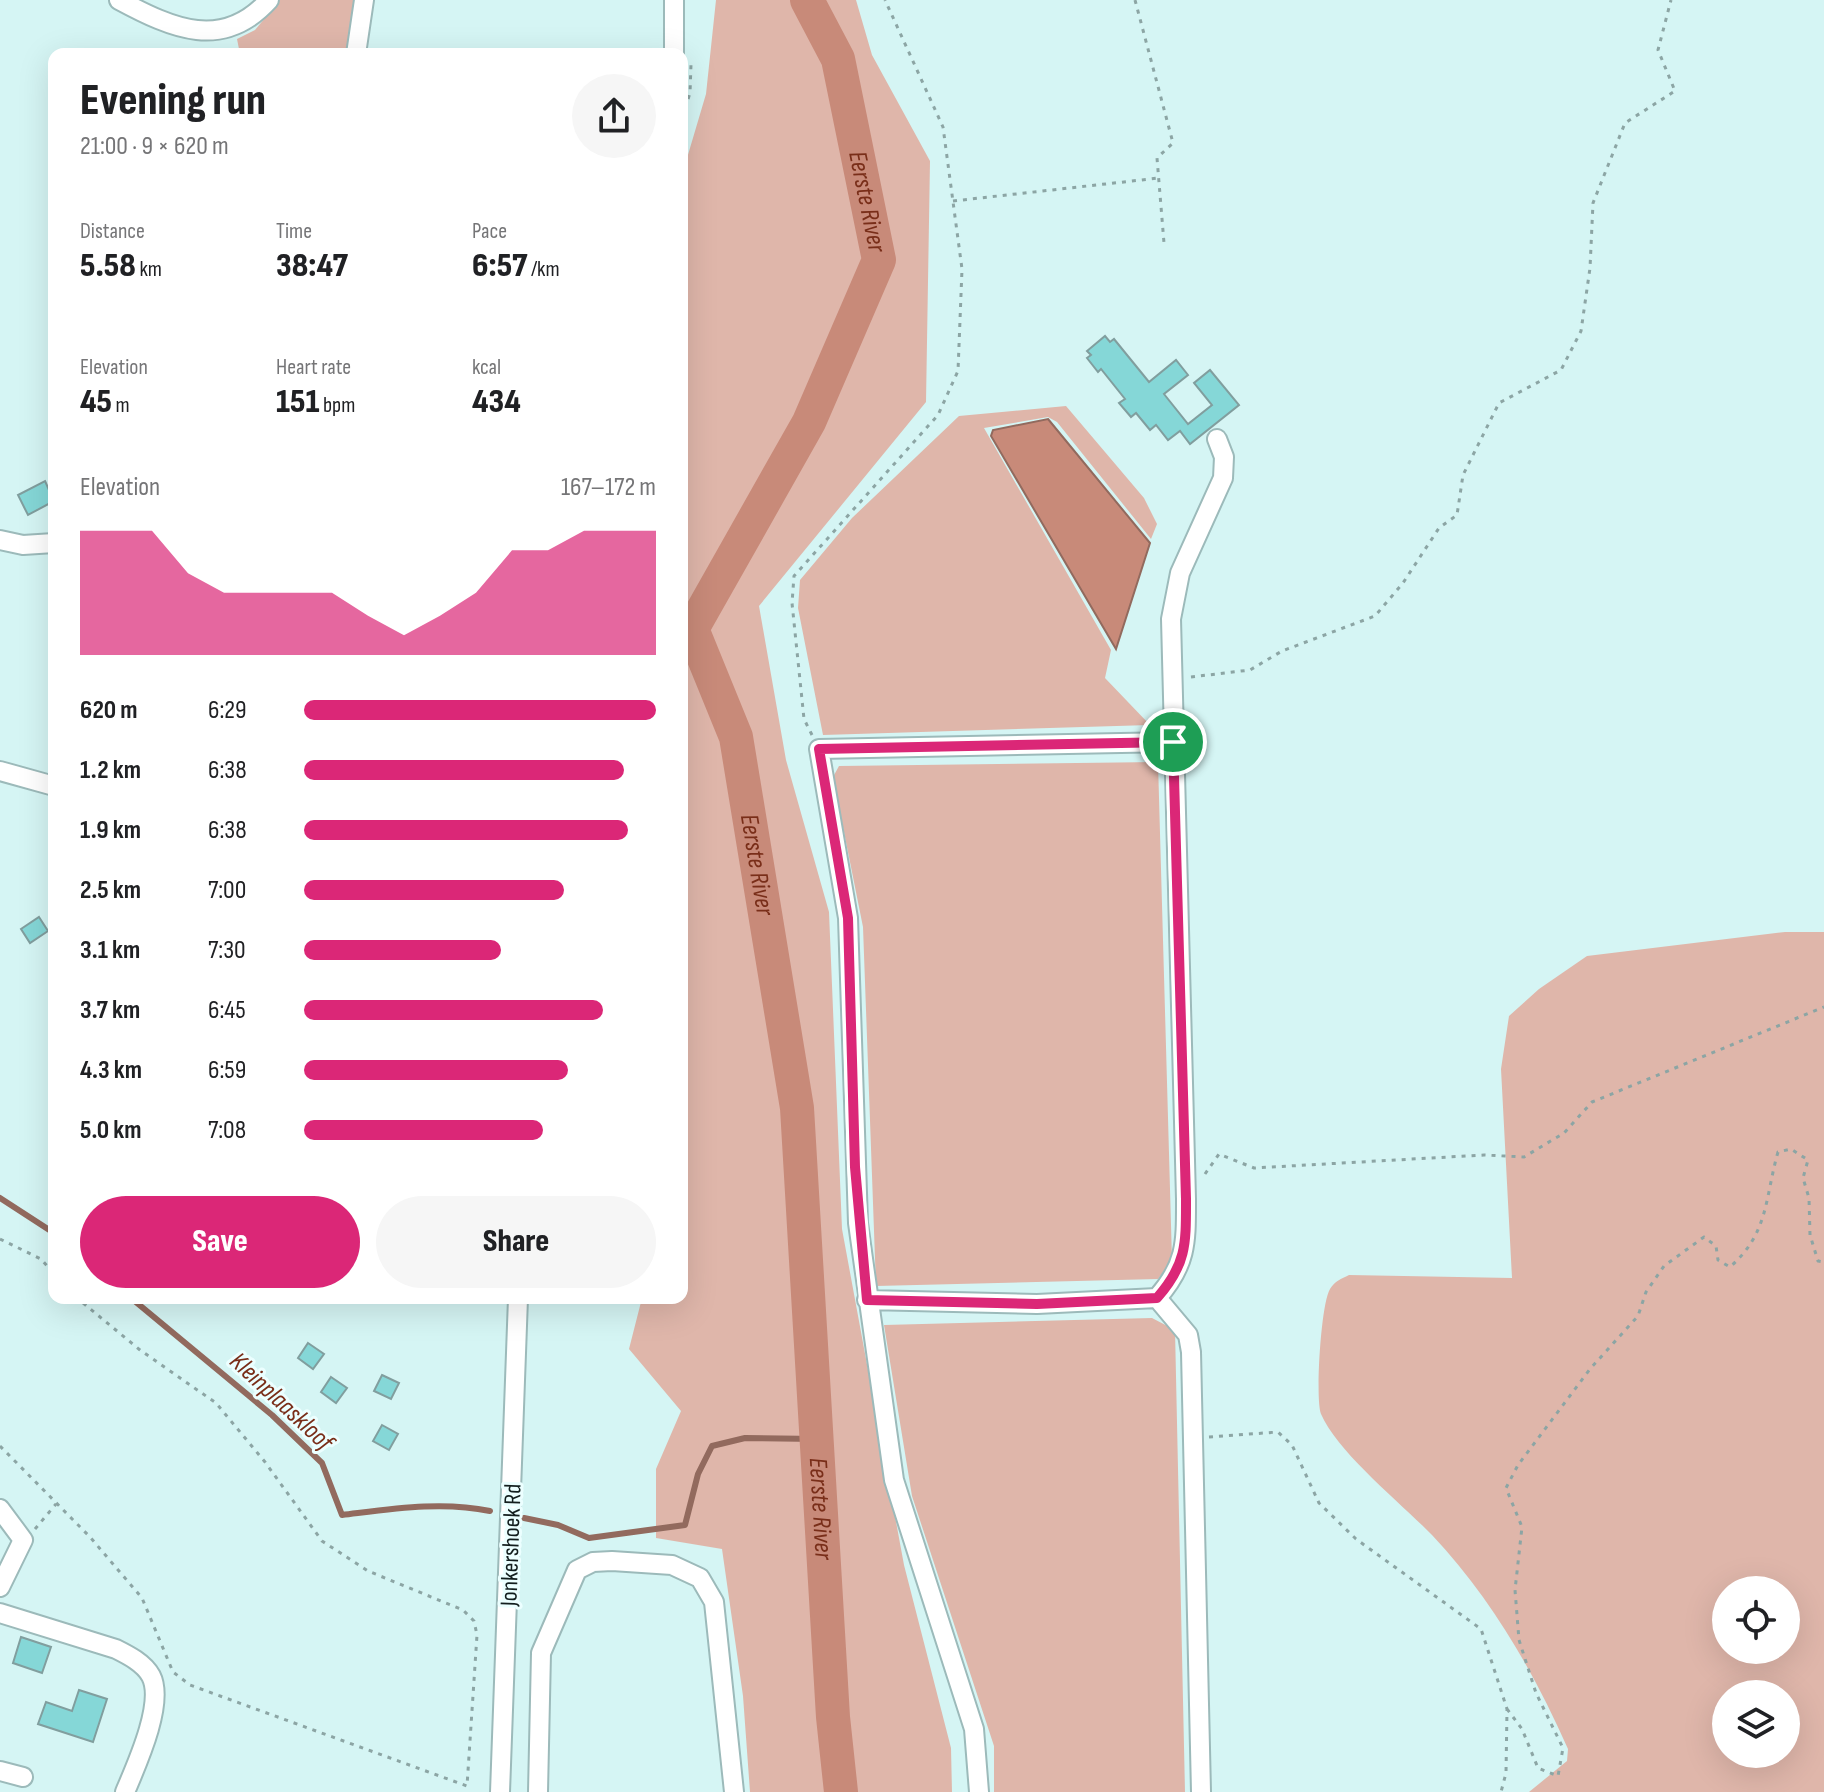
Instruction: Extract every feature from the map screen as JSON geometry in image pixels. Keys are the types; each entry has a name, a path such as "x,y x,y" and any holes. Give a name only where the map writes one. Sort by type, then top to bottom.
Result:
{"street":[{"path":"119,0 159,19 215,32 250,21 269,0"},
{"path":"357,48 364,0"},
{"path":"674,0 674,48"},
{"path":"867,1300 1037,1304 1157,1298 1173,1281 1184,1257 1186,1199 1171,679 1173,597 1223,478 1224,457 1217,439"},
{"path":"0,540 23,545 48,543"},
{"path":"979,1792 978,1755 970,1717 894,1480 867,1300 855,1181 848,918 819,749 1173,742"},
{"path":"0,771 48,784"},
{"path":"1157,1298 1188,1335 1194,1437 1201,1792"},
{"name":"Jonkershoek Rd","path":"500,1792 518,1304"},
{"path":"0,1509 23,1540 0,1587"},
{"path":"538,1792 540,1678 544,1640 574,1574 593,1562 612,1561 672,1565 688,1570 707,1586 714,1602 734,1792"},
{"path":"0,1613 116,1649 131,1656 151,1676 155,1706 125,1792"},
{"path":"0,1771 23,1777"}],"path":[{"path":"819,749 804,719 792,603 794,576 938,415 958,371 962,269 943,127 885,0"},
{"path":"1135,0 1173,143 1157,158 1164,243"},
{"path":"1171,679 1250,670 1282,651 1375,616 1394,594 1439,528 1457,515 1463,475 1499,403 1561,370 1581,331 1590,268 1593,203 1625,123 1675,91 1658,50 1671,0"},
{"path":"953,201 1159,178"},
{"path":"1186,1199 1219,1154 1254,1168 1484,1155 1524,1157 1564,1133 1592,1102 1824,1007"},
{"path":"1194,1437 1278,1432 1292,1445 1319,1503 1356,1539 1481,1629 1507,1709 1522,1729 1538,1768 1558,1776 1563,1748 1536,1693 1519,1640 1515,1590 1522,1527 1506,1488 1518,1465 1590,1369 1638,1316 1646,1292 1664,1266 1704,1237 1716,1246 1718,1260 1730,1267 1741,1257 1754,1239 1768,1208 1778,1152 1791,1149 1808,1160 1803,1178 1809,1198 1810,1235 1818,1261 1824,1262"},
{"path":"0,1239 41,1259 48,1267"},
{"path":"0,1446 142,1598 173,1672 190,1685 467,1786 477,1635 474,1621 463,1610 344,1559 322,1541 265,1462 216,1403 140,1350 84,1304"},
{"path":"23,1540 56,1504"},
{"path":"1501,1792 1506,1773 1507,1709"}],"shaded area":[{"path":"280,0 354,0 348,48 239,48 237,39 255,30"},
{"path":"716,0 856,0 872,55 930,161 926,402 759,606 786,760 829,912 842,1229 904,1565 951,1748 952,1792 750,1792 743,1696 722,1549 656,1538 656,1469 681,1411 629,1349 640,1304 688,1304 688,155 706,94"},
{"path":"1066,406 1144,498 1157,524 1151,539 1057,422 1048,417 984,428 1111,650 1105,678 1150,725 823,735 798,608 800,580 852,518 959,416"},
{"path":"1048,419 1150,543 1116,649 991,436 993,430"},
{"path":"1158,762 1172,1260 1158,1279 876,1286 863,927 833,777 839,766"},
{"path":"1785,932 1824,932 1824,1792 1529,1792 1567,1761 1568,1749 1525,1663 1492,1610 1453,1559 1355,1461 1321,1414 1319,1372 1322,1331 1327,1298 1336,1282 1349,1275 1512,1278 1501,1069 1509,1016 1539,989 1587,956"},
{"path":"1152,1318 1175,1330 1185,1792 994,1792 994,1746 912,1496 884,1325"}],"building":[{"path":"1105,336 1110,342 1114,339 1149,382 1176,360 1188,375 1164,394 1188,424 1212,405 1194,383 1210,370 1239,405 1190,444 1180,431 1168,440 1156,425 1150,430 1136,413 1131,417 1119,403 1125,399 1101,369 1098,372 1087,358 1091,355 1087,351"},
{"path":"45,481 48,504 28,515 18,495"},
{"path":"39,917 48,931 30,943 21,929"},
{"path":"308,1343 324,1354 313,1369 298,1358"},
{"path":"382,1375 399,1383 391,1399 374,1391"},
{"path":"331,1377 347,1388 336,1403 321,1392"},
{"path":"382,1425 398,1434 389,1450 373,1441"},
{"path":"21,1637 51,1647 42,1673 13,1663"},
{"path":"79,1690 107,1699 93,1742 38,1724 46,1702 72,1711"}],"waterway":[{"name":"Eerste River","path":"807,0 838,59 879,260 809,422 692,629 736,737 797,1108 833,1717 841,1792"},
{"name":"Kleinplaaskloof","path":"0,1198 48,1229"},
{"name":"Kleinplaaskloof","path":"138,1304 272,1415 322,1463 342,1515 435,1506 490,1511"},
{"name":"Kleinplaaskloof","path":"524,1518 558,1525 589,1538 685,1525 698,1474 712,1446 745,1438 817,1439"}],"route":[{"path":"1173,742 1186,1242 1184,1257 1173,1281 1157,1298 1037,1304 867,1300 855,1167 848,918 819,749 1173,742"}]}
